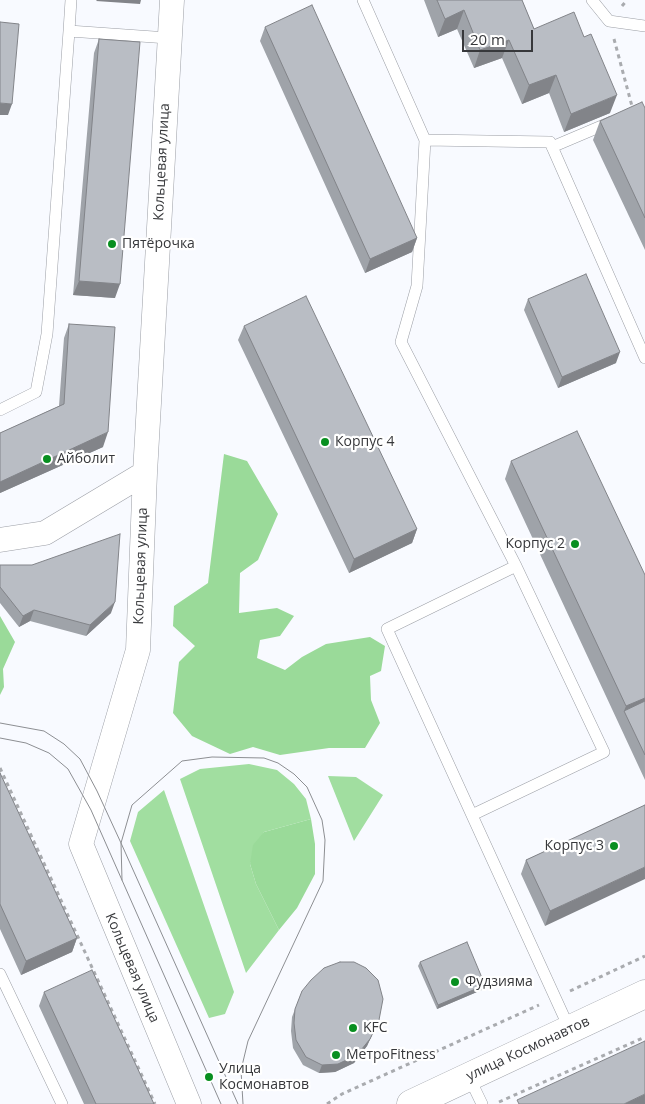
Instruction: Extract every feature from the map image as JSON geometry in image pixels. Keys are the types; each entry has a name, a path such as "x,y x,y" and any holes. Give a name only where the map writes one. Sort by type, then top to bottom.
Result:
{"main road":[{"name":"улица Космонавтов","path":"411,1104 645,994"}],"street":[{"name":"Кольцевая улица","path":"172,0 168,38 145,473 138,650 81,844 189,1104"},
{"path":"0,540 45,533 145,473"}],"lane":[{"path":"0,410 36,392 47,334 71,0"},
{"path":"363,0 425,140 417,286 401,342 516,566 604,752 472,815"},
{"path":"592,0 609,21 645,26"},
{"path":"69,31 168,38"},
{"path":"552,147 634,113"},
{"path":"425,140 550,142 645,358"},
{"path":"516,566 387,629 570,1030"},
{"path":"0,974 62,1104"},
{"path":"469,1077 482,1104"}],"path":[{"path":"609,21 634,113"},
{"path":"0,768 155,1104"},
{"path":"327,1104 342,1094 645,956"},
{"path":"494,1104 645,1037"}],"green space":[{"path":"224,454 247,461 278,514 258,560 240,573 239,613 277,608 294,616 280,636 260,640 257,658 285,670 302,657 326,644 370,637 385,646 381,671 370,676 371,700 380,723 365,748 329,748 280,755 253,747 230,754 192,736 173,713 179,662 195,646 173,626 174,606 208,583"},
{"path":"0,616 15,642 3,669 4,687 0,695"},
{"path":"249,764 277,770 294,784 306,799 311,819 264,832 250,864 256,884 279,930 246,973 180,779 200,769"},
{"path":"328,776 356,777 383,795 354,841"},
{"path":"164,790 234,992 225,1014 209,1018 130,841 138,812"},
{"path":"311,819 315,844 315,874 297,908 279,930 256,884 250,864 253,845 264,832"}],"building":[{"path":"437,0 522,0 534,29 574,12 584,37 591,34 617,95 571,114 556,75 529,85 509,40 480,50 464,10 445,19"},
{"path":"312,5 417,238 370,259 265,27"},
{"path":"0,22 19,24 12,104 0,103"},
{"path":"99,39 140,42 120,284 79,281"},
{"path":"642,102 645,108 645,218 600,121"},
{"path":"586,274 620,352 562,377 528,299"},
{"name":"Корпус 4","path":"306,296 417,529 354,559 244,326"},
{"path":"69,324 115,327 108,432 0,482 0,433 64,404"},
{"name":"Корпус 2","path":"577,431 645,575 645,698 626,706 511,461"},
{"path":"120,534 115,602 90,625 34,610 23,616 0,587 0,565 32,565"},
{"path":"645,701 645,755 624,711"},
{"path":"0,773 77,938 26,961 0,904"},
{"name":"Корпус 3","path":"645,805 645,867 550,911 526,860"},
{"path":"467,942 485,985 438,1005 420,962"},
{"path":"340,962 354,962 366,968 378,980 383,999 379,1020 370,1039 357,1055 338,1064 322,1065 306,1057 296,1040 295,1009 302,991 311,980 324,968"},
{"path":"92,970 154,1104 96,1104 44,992"},
{"path":"645,1041 645,1094 624,1104 519,1104 517,1100"}],"tram line":[{"path":"0,723 44,731 64,744 80,759 121,843 238,1104"},
{"path":"0,738 26,743 49,753 68,769 91,810 221,1104"},
{"path":"122,880 121,843 132,805 182,761 212,757 264,758 278,763 294,774 307,787 322,820 325,840 323,881 248,1041 241,1070 243,1104"}],"place":[{"name":"Пятёрочка","path":"112,244"},
{"name":"Корпус 4","path":"325,442"},
{"name":"Айболит","path":"47,459"},
{"name":"Корпус 2","path":"575,544"},
{"name":"Корпус 3","path":"614,846"},
{"name":"Фудзияма","path":"455,982"},
{"name":"KFC","path":"353,1028"},
{"name":"МетроFitness","path":"336,1055"},
{"name":"Улица Космонавтов","path":"209,1077"}]}
